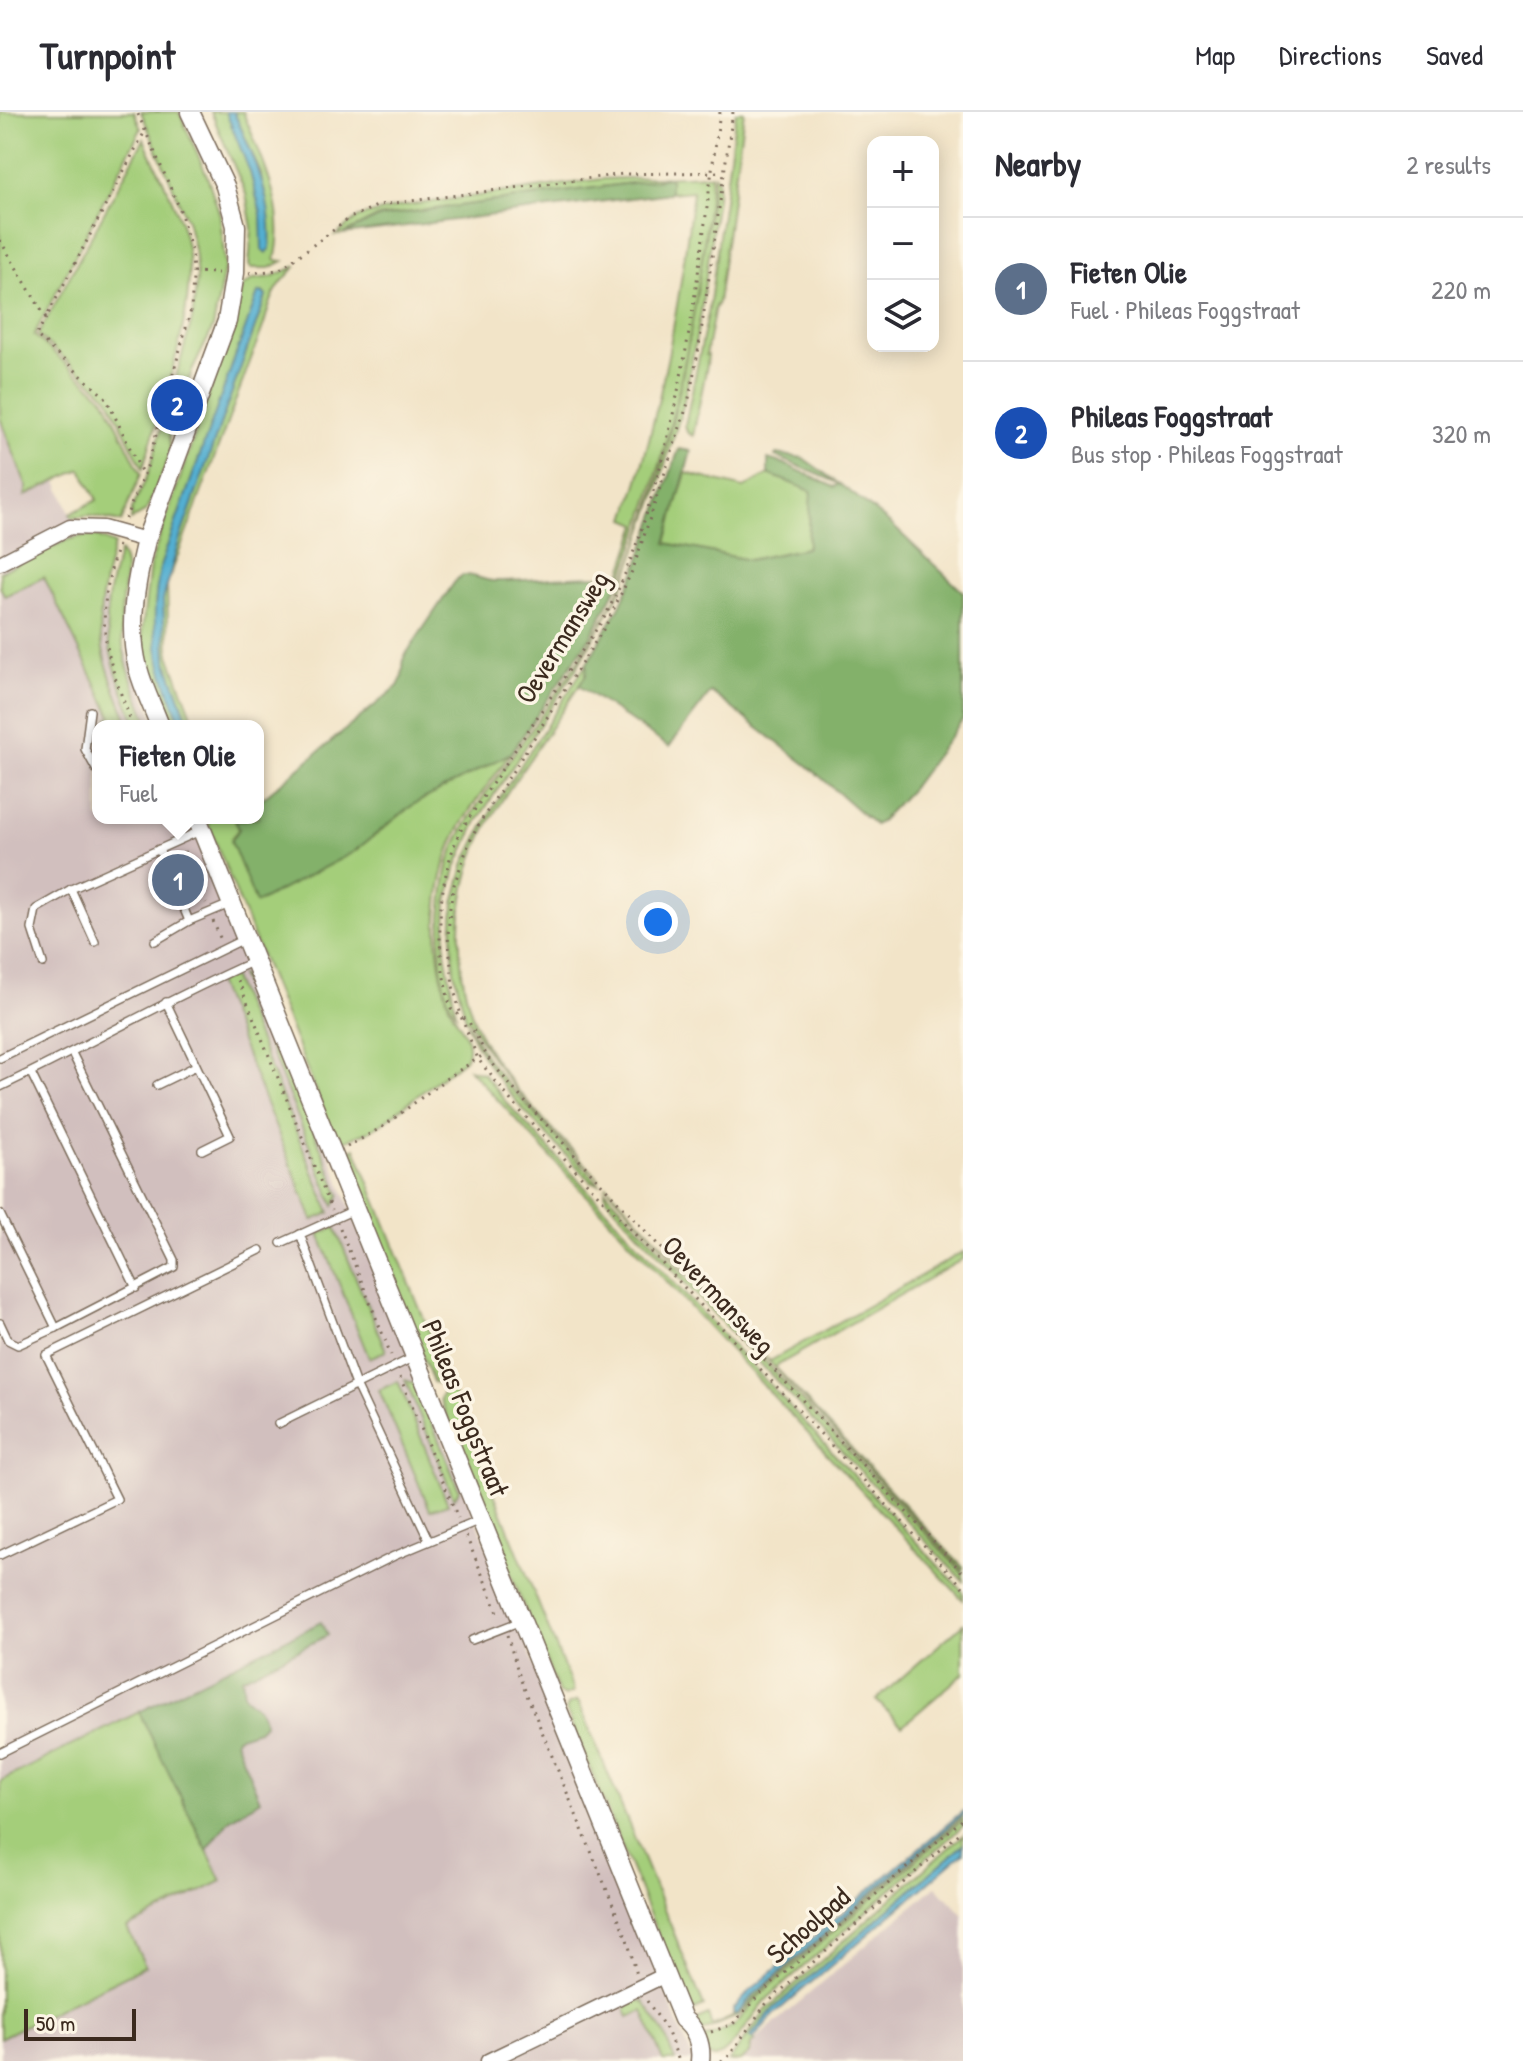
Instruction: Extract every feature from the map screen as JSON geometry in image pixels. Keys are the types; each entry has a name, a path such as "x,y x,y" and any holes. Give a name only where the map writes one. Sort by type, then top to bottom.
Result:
{"street":[{"path":"158,720 137,667 132,622 137,574 146,540 227,321 235,273 236,226 225,186 190,112"},
{"path":"0,563 70,527 103,528 146,540"},
{"name":"Phileas Foggstraat","path":"200,824 480,1520 513,1624 683,2019 680,2031 685,2043"},
{"path":"488,2061 665,1975"},
{"path":"685,2043 690,2055 699,2061"}],"lane":[{"path":"90,711 85,749 92,762"},
{"path":"43,963 32,929 36,909 71,889 180,840 200,824"},
{"path":"159,849 166,867"},
{"path":"71,889 95,942"},
{"path":"177,892 189,921"},
{"path":"155,941 209,910 232,903"},
{"path":"0,1058 246,938"},
{"path":"0,1087 72,1053 119,1025 255,960"},
{"path":"166,1002 230,1136 202,1150"},
{"path":"0,1323 8,1340 18,1345 171,1271 175,1263 72,1053"},
{"path":"157,1085 196,1066"},
{"path":"31,1073 136,1288"},
{"path":"281,1243 356,1209"},
{"path":"0,1214 56,1328"},
{"path":"300,1234 356,1385 429,1541"},
{"path":"0,1555 117,1499 46,1355 260,1250"},
{"path":"278,1424 414,1357"},
{"path":"0,1753 394,1556 480,1520"},
{"path":"472,1640 513,1624"}],"path":[{"path":"131,720 106,652 103,633 106,594 131,502 145,473 191,310 193,272 192,253 179,207 137,112"},
{"name":"Oevermansweg","path":"720,112 687,354 664,453 634,552 604,618 465,822 448,861 441,898 440,957 451,1009 469,1022 485,1054 516,1092 963,1573"},
{"name":"Oevermansweg","path":"733,112 688,403 633,569 606,625 479,824 460,865 450,907 448,936 453,986 478,1059 512,1102 963,1587"},
{"path":"145,131 36,335 104,394 141,471 145,473"},
{"path":"193,272 264,273 279,270 350,218 379,205 624,174 723,172"},
{"path":"0,240 46,318"},
{"path":"173,824 225,948"},
{"path":"234,970 462,1527 513,1624 520,1678 627,1939 650,2009 667,2030 685,2043 679,2061"},
{"path":"333,1153 384,1126 447,1078 485,1054"},
{"name":"Schoolpad","path":"685,2043 733,2024 757,1997 963,1819"},
{"name":"Schoolpad","path":"721,2061 728,2057 766,2004 963,1830"}],"shaded area":[{"path":"0,341 155,720 92,720 92,824 196,824 693,2061 0,2061"},
{"path":"936,1886 963,1915 963,2061 739,2061 750,2044"}],"green space":[{"path":"0,112 134,112 141,129 34,335 105,399 141,474 121,522 90,516 72,518 70,514 97,500 81,469 25,496 27,487 0,418"},
{"path":"141,112 179,112 206,173 220,215 225,265 213,328 192,371 169,436 170,453 164,470 146,511 131,520 132,509 148,475 192,320 197,278 187,220"},
{"path":"211,112 226,112 250,171 261,214 263,251 266,253 261,174 234,112 243,112 265,166 276,203 278,241 275,260 283,261 270,268 252,268 249,265 252,228 246,194"},
{"path":"736,112 744,112 718,302 693,436 687,432 685,425 709,309"},
{"path":"144,139 179,219 187,247 189,272 176,358 143,469 108,397 38,335"},
{"path":"711,175 699,278 681,380 655,480 622,578 638,524 626,519 668,357 693,191 670,193 670,178 377,217 336,235 359,217 402,206 602,179"},
{"path":"714,175 718,179 717,197 701,312 683,406 655,498 638,545 677,403 698,290"},
{"path":"670,178 670,193 343,234 377,218 405,213"},
{"path":"297,266 279,286 167,584 179,541 266,296 263,292 258,293 161,564 155,608 157,647 180,720 166,720 144,656 142,631 150,565 224,351 243,286 254,279 271,277"},
{"path":"679,449 691,451 666,543 749,560 806,548 811,491 768,474 768,459 834,487 840,484 892,525 963,592 963,719 911,789 875,825 808,766 711,692 669,747 579,686 586,675 587,663 635,573"},
{"path":"775,456 803,458 838,483"},
{"path":"686,473 744,488 768,474 809,489 812,496 806,548 749,560 665,543"},
{"path":"82,536 98,537 114,544 102,596 101,637 110,676 128,720 108,720 112,717 44,577 5,596 0,587 0,572"},
{"path":"636,549 623,586 575,671 477,821 457,865 447,903 445,952 456,1013 448,1000 444,982 440,939 446,874 455,846 476,808 598,629 618,594"},
{"path":"120,552 125,570 121,618 124,649 131,678 148,720 135,720 113,661 107,620 112,577"},
{"path":"463,575 494,581 590,576 622,578 591,636 511,753 414,804 352,853 256,903 231,841 239,829 237,824 264,824 264,797 398,686 404,657 456,580"},
{"path":"167,585 169,655 194,720 188,720 166,660 163,600"},
{"path":"587,663 586,675 502,799 483,834 464,891 460,953 471,1012 499,1066 600,1180 512,1085 466,1019 454,971 452,941 454,903 465,862 491,811"},
{"path":"511,753 462,823 452,844 440,888 437,934 442,980 451,1009 466,1036 466,1058 382,1123 341,1142 335,1139 208,824 237,824 239,829 232,837 352,853 414,804"},
{"path":"240,975 253,981 340,1195 334,1206"},
{"path":"232,976 330,1213 313,1220 217,982"},
{"path":"467,1023 486,1057 506,1083 599,1184 591,1182 504,1086 476,1044"},
{"path":"469,1069 483,1073 506,1102 963,1592 963,1600"},
{"path":"355,1148 449,1381 440,1385 433,1382 343,1158 346,1152"},
{"path":"606,1185 770,1361 963,1252 963,1259 775,1367 963,1567 963,1571"},
{"path":"605,1190 963,1574 963,1581 606,1198"},
{"path":"335,1227 386,1351 369,1358 319,1234"},
{"path":"405,1380 416,1384 459,1490 454,1499"},
{"path":"398,1381 448,1504 430,1510 379,1390"},
{"path":"452,1389 574,1692 565,1696 559,1693 440,1399 443,1393"},
{"path":"321,1622 328,1635 242,1678 244,1694 260,1710 264,1724 258,1730 236,1737 235,1741 260,1800 229,1820 207,1850 139,1712"},
{"path":"963,1624 963,1674 902,1726 876,1700"},
{"path":"578,1701 704,2006 695,2010 688,2008 566,1710 569,1704"},
{"path":"139,1712 222,1881 127,1928 145,1966 0,2038 0,1781"},
{"path":"963,1814 766,1987 739,2015 700,2033 696,2025 699,2019 708,2015 712,2026 733,2017 733,2013 737,2014 756,1993"},
{"path":"963,1820 963,1826 768,1998 729,2048 715,2058 708,2056 702,2039 734,2026 759,1996"},
{"path":"963,1835 963,1845 773,2009 751,2036 755,2040 750,2053 741,2061 729,2061 766,2010"},
{"path":"628,2001 643,2001 663,2031 675,2061 663,2061 643,2011 629,2017 626,2010"}],"water":[{"path":"226,112 234,112 266,195 270,230 270,249 267,253 262,250 261,214 250,172"},
{"path":"258,293 266,296 179,541 163,600 166,660 188,720 180,720 166,685 157,647 155,608 161,564"},
{"path":"963,1811 734,2014 733,2010 751,1990"},
{"path":"963,1845 963,1853 773,2015 753,2039 750,2037 773,2009"}],"place":[{"name":"Phileas Foggstraat","path":"177,405"},
{"name":"Fieten Olie","path":"178,880"}]}
